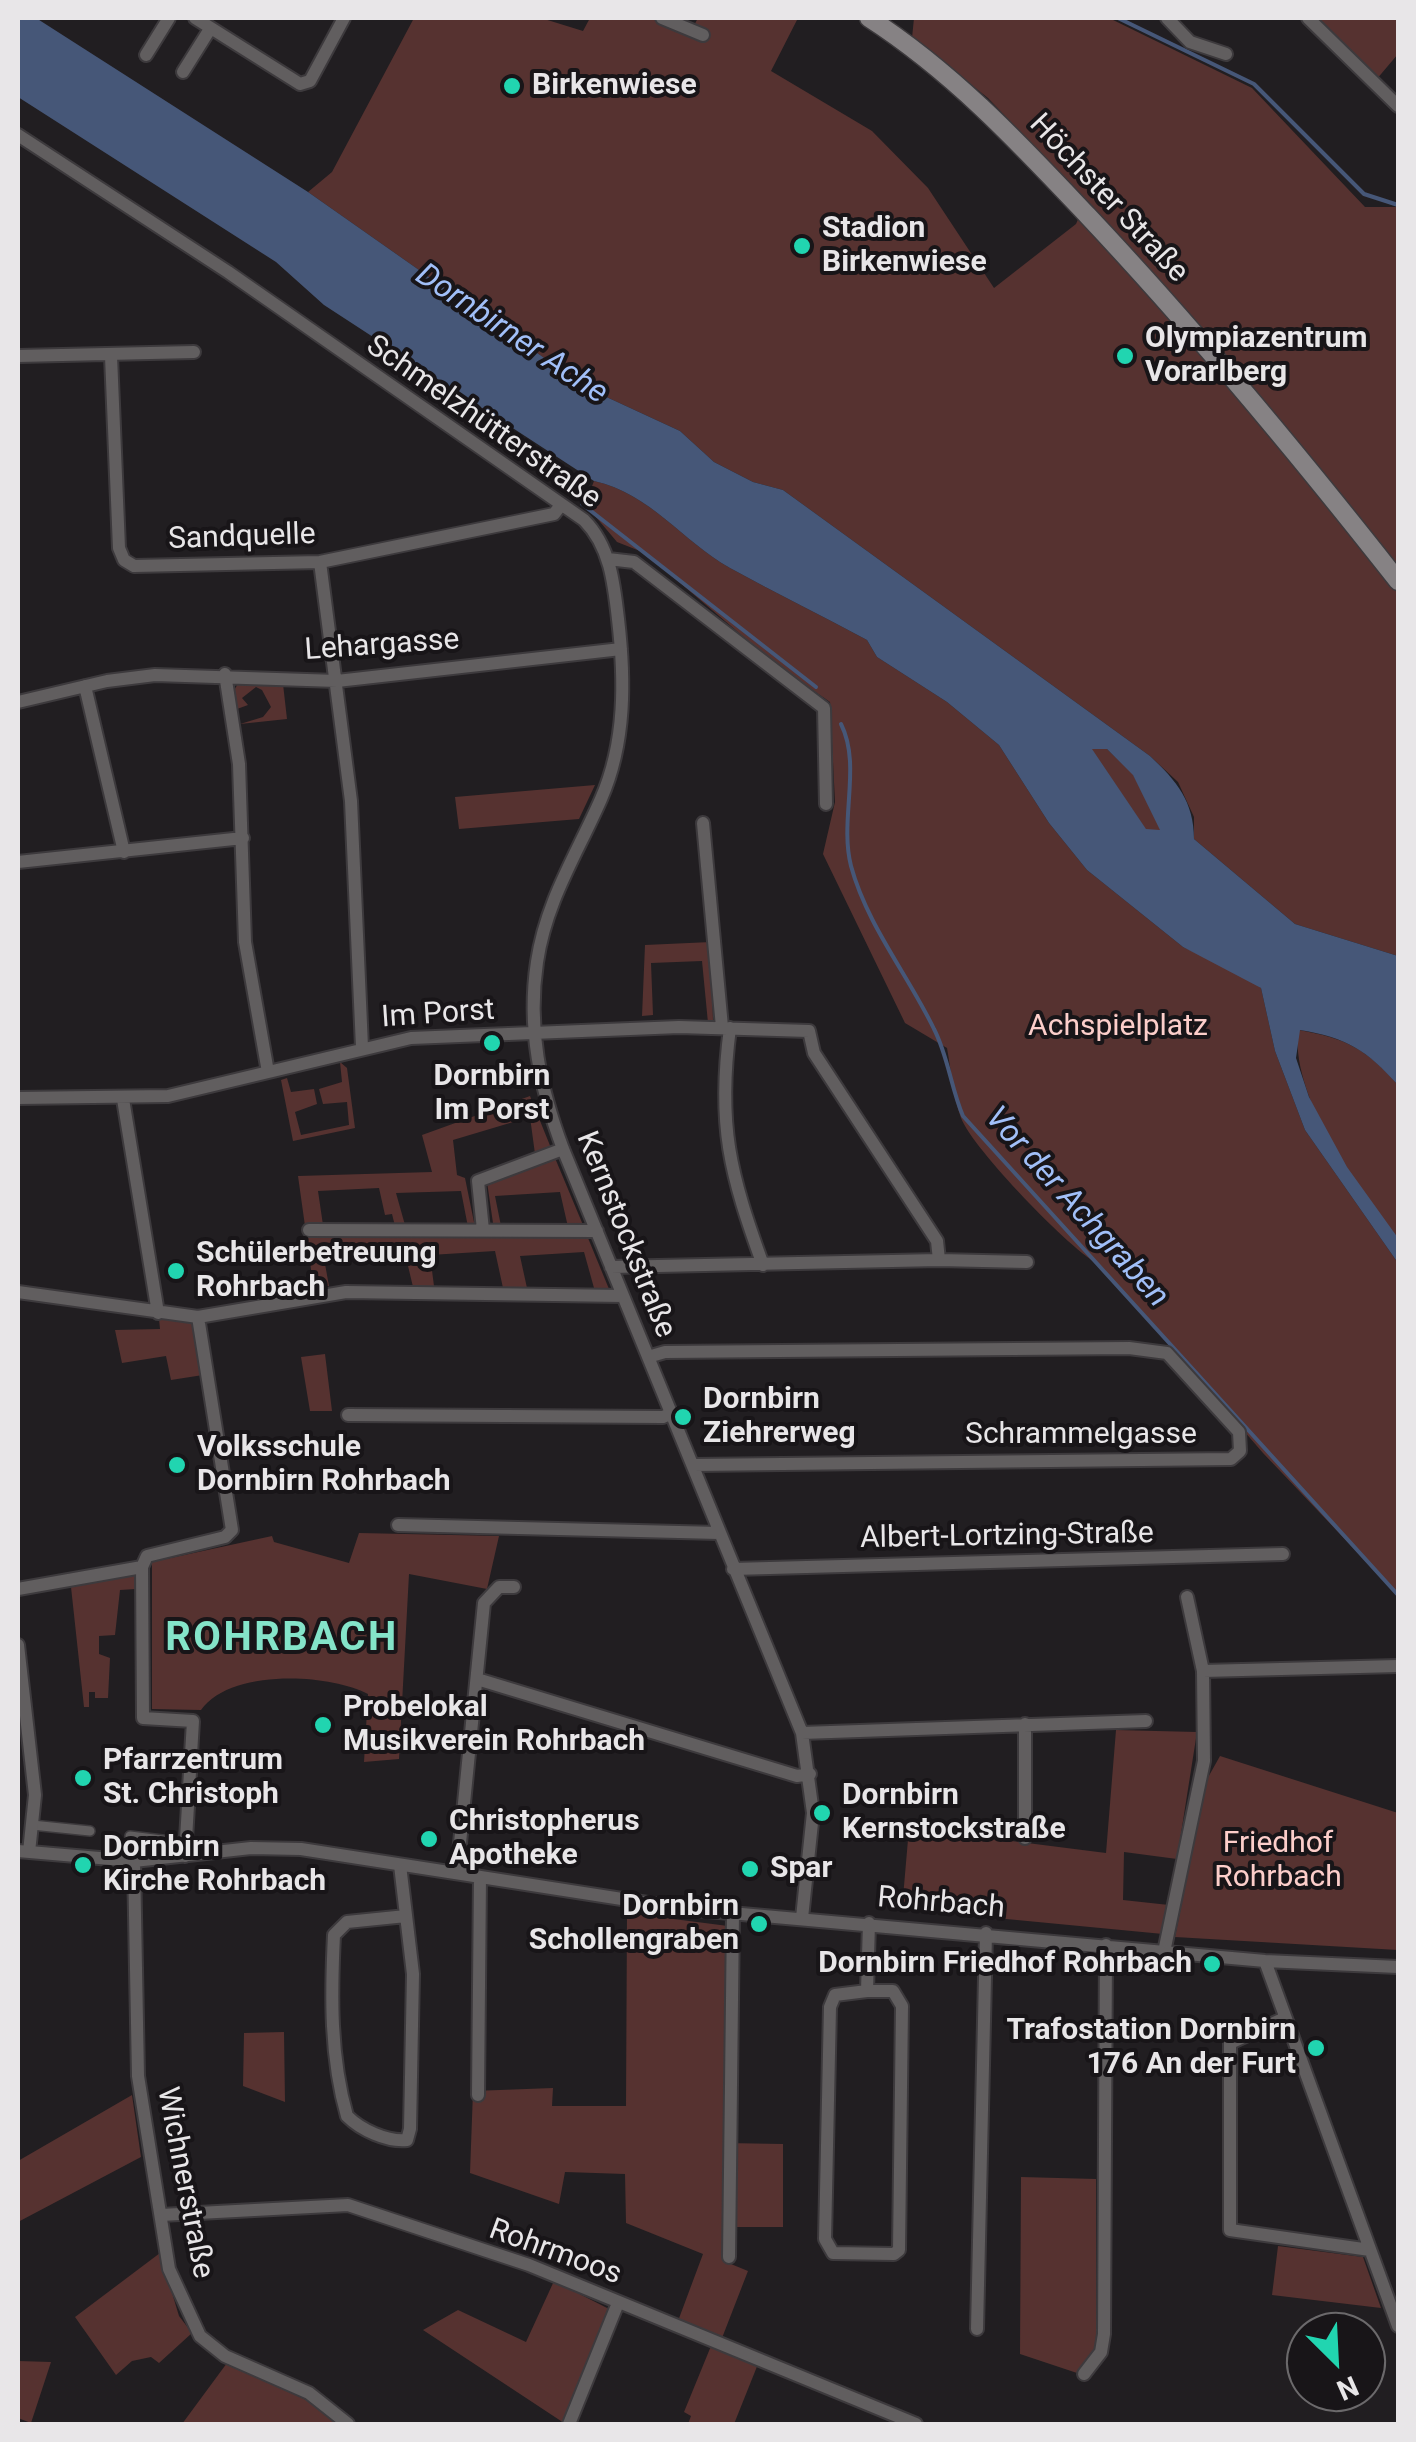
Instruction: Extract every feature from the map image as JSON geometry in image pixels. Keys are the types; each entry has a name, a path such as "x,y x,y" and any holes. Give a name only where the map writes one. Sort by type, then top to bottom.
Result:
{"main road":[{"name":"Höchster Straße","path":"869,18 930,60 982,105 1118,248 1260,406 1398,582"}],"street":[{"path":"146,55 169,18"},
{"path":"195,18 300,84 310,80 344,18"},
{"path":"662,18 703,35"},
{"path":"1168,18 1190,42 1226,54"},
{"path":"1308,18 1398,106"},
{"path":"183,72 210,29"},
{"name":"Schmelzhütterstraße","path":"18,134 228,272 561,505 592,528 608,559"},
{"path":"18,356 194,352"},
{"name":"Sandquelle","path":"110,356 116,510 124,560 134,566 320,562 554,514 561,505"},
{"path":"608,559 634,562 824,708 826,804"},
{"name":"Kernstockstraße","path":"608,559 621,650 622,716 611,772 548,912 537,960 533,1033 546,1102 563,1149 802,1733 813,1813 802,1918"},
{"path":"320,562 351,801 362,1048"},
{"name":"Lehargasse","path":"18,702 86,686 155,676 225,674 338,680 621,650"},
{"path":"225,674 239,764 244,942 268,1072"},
{"path":"86,686 124,852"},
{"path":"703,823 726,1028 724,1136 734,1182 763,1264"},
{"path":"18,862 244,838"},
{"name":"Im Porst","path":"18,1098 170,1095 411,1038 726,1028 808,1031 814,1053 936,1241 940,1260"},
{"path":"123,1098 158,1314"},
{"path":"484,1230 478,1181 563,1149"},
{"path":"309,1230 597,1231"},
{"path":"611,1267 940,1260 1027,1262"},
{"path":"18,1292 198,1317 346,1292 624,1296"},
{"path":"130,1836 186,1850 192,1721 143,1718 142,1567 147,1556 225,1536 232,1530 198,1317"},
{"name":"Schrammelgasse","path":"648,1358 665,1352 783,1350 1129,1348 1168,1353 1238,1432 1240,1451 1231,1459 694,1465"},
{"path":"348,1415 663,1417 672,1413"},
{"path":"398,1525 719,1533"},
{"name":"Albert-Lortzing-Straße","path":"733,1568 1283,1554"},
{"path":"18,1588 142,1567"},
{"path":"457,1874 484,1603 499,1587 514,1587"},
{"path":"1164,1952 1204,1761 1203,1671 1186,1598"},
{"path":"18,1645 33,1770 32,1825 23,1851"},
{"path":"1203,1671 1398,1666"},
{"path":"476,1679 798,1776 810,1774"},
{"path":"802,1733 1146,1721"},
{"path":"1025,1724 1025,1838"},
{"path":"32,1825 90,1832"},
{"name":"Rohrbach","path":"23,1851 134,1861 186,1850 301,1849 733,1914 986,1932 1264,1961 1398,1967"},
{"name":"Wichnerstraße","path":"134,1861 138,2076 169,2268 200,2336 226,2356 309,2392 348,2424"},
{"path":"400,1864 406,1916 414,1998 410,2129 407,2140 396,2141 355,2124 346,2116 332,2007 333,1948 338,1927 347,1922 406,1916"},
{"path":"478,2095 480,1877"},
{"path":"729,2257 733,1914"},
{"path":"867,1990 869,1923"},
{"path":"977,2329 986,1932"},
{"path":"1084,2374 1101,2352 1104,2334 1106,1945"},
{"path":"1264,1961 1398,2326"},
{"path":"867,1990 893,1991 902,2006 899,2250 894,2254 833,2253 826,2239 830,2006 835,1995 867,1990"},
{"path":"1285,2018 1230,2043 1230,2230 1370,2250"},
{"name":"Rohrmoos","path":"161,2214 348,2205 529,2265 694,2330 858,2404 916,2424"},
{"path":"568,2424 618,2303"}],"green space":[{"path":"414,18 541,18 583,31 590,18 665,18 692,29 698,18 798,18 771,71 872,131 928,188 994,288 1076,224 1086,201 988,98 912,38 914,18 1109,18 1252,88 1365,207 1398,207 1398,956 1295,924 1194,839 1194,817 1178,782 1150,756 783,490 753,482 714,462 680,431 587,388 308,192 332,172"},
{"path":"1313,18 1398,18 1398,54 1376,80"},
{"name":"Achspielplatz","path":"594,481 633,496 730,568 867,640 877,657 947,702 999,745 1049,823 1087,870 1183,947 1246,976 1261,988 1275,1051 1305,1130 1398,1263 1398,1595 1263,1453 1101,1266 1047,1221 969,1133 956,1101 947,1048 905,1023 823,854 835,802 830,702 779,667 645,553 617,542 585,504"},
{"path":"239,682 283,684 287,719 240,724 263,717 271,707 256,687 242,698 248,705 237,709 233,692"},
{"path":"1091,749 1107,749 1133,774 1161,830 1146,830"},
{"path":"595,785 579,819 459,829 455,797"},
{"path":"711,942 713,1021 708,1023 702,961 651,963 653,1015 642,1016 645,945"},
{"path":"1299,1030 1355,1047 1398,1085 1398,1238 1364,1198 1329,1141 1304,1080 1298,1053"},
{"path":"340,1062 347,1068 355,1128 293,1141 281,1080 287,1078 291,1092 314,1089 317,1104 295,1112 301,1135 349,1125 347,1102 323,1104 319,1089 342,1082"},
{"path":"530,1096 551,1148 535,1154 530,1117 453,1140 457,1175 465,1178 475,1227 468,1227 461,1191 396,1193 405,1225 395,1226 392,1214 385,1215 379,1188 318,1191 323,1225 305,1226 298,1176 432,1172 422,1135"},
{"path":"555,1158 583,1225 568,1227 560,1192 495,1196 501,1226 493,1223 487,1182"},
{"path":"307,1235 588,1238 609,1289 594,1288 584,1252 520,1256 527,1288 503,1288 495,1251 430,1255 434,1286 413,1287 404,1249 323,1253 329,1286 313,1287"},
{"path":"159,1319 195,1323 203,1375 171,1380 166,1356 122,1363 115,1330 160,1329"},
{"path":"325,1354 332,1411 310,1411 301,1357"},
{"path":"359,1533 499,1536 487,1589 409,1574 399,1759 364,1762 368,1694 329,1682 256,1681 215,1697 201,1710 152,1709 152,1562 272,1536 274,1542 349,1563"},
{"path":"135,1575 136,1589 120,1590 115,1635 99,1636 99,1654 110,1658 108,1698 95,1698 95,1692 89,1692 89,1707 84,1707 71,1587"},
{"path":"1116,1730 1197,1732 1177,1859 1124,1852 1123,1900 1169,1905 1163,1934 902,1909 909,1828 1106,1853"},
{"name":"Friedhof Rohrbach","path":"1220,1756 1398,1813 1398,1950 1175,1937 1206,1781"},
{"path":"627,1913 728,1926 725,2143 783,2144 783,2227 727,2227 726,2262 748,2271 722,2338 678,2321 703,2254 626,2223 625,2174 565,2172 559,2204 470,2173 473,2091 553,2088 552,2106 626,2106"},
{"path":"284,2032 285,2102 243,2086 244,2033"},
{"path":"132,2095 141,2157 18,2222 18,2161"},
{"path":"1021,2177 1096,2179 1096,2352 1080,2374 1020,2354"},
{"path":"1278,2246 1363,2257 1381,2308 1272,2295"},
{"path":"160,2253 179,2316 192,2333 159,2363 151,2357 132,2361 116,2375 75,2317"},
{"path":"554,2281 611,2310 564,2423 423,2330 458,2310 526,2342"},
{"path":"711,2346 758,2364 734,2424 688,2424 691,2416 684,2412"},
{"path":"18,2361 51,2362 31,2423 18,2418"},
{"path":"227,2363 313,2403 337,2424 182,2424"}],"water":[{"name":"Dornbirner Ache","path":"18,18 36,18 308,192 587,388 680,431 714,462 753,482 783,490 1150,756 1182,793 1191,814 1194,839 1295,924 1398,956 1398,1085 1355,1047 1317,1033 1300,1030 1296,1058 1309,1097 1347,1167 1398,1238 1398,1263 1305,1130 1275,1051 1261,988 1183,947 1087,870 1049,823 999,745 947,702 877,657 867,640 713,557 633,496 594,481 324,305 276,262 18,97","holes":["1092,749 1107,749 1133,775 1160,830 1146,829"]}],"waterway":[{"path":"1118,18 1254,84 1364,194 1398,205"},
{"name":"Vor der Achgraben","path":"582,504 816,687"},
{"name":"Vor der Achgraben","path":"841,724 850,757 847,830 851,866 877,929 939,1039 963,1116 1398,1595"}],"place":[{"name":"Birkenwiese","path":"512,86"},
{"name":"Stadion Birkenwiese","path":"802,246"},
{"name":"Olympiazentrum Vorarlberg","path":"1125,356"},
{"name":"Dornbirn Im Porst","path":"492,1043"},
{"name":"Schülerbetreuung Rohrbach","path":"176,1271"},
{"name":"Dornbirn Ziehrerweg","path":"683,1417"},
{"name":"Volksschule Dornbirn Rohrbach","path":"177,1465"},
{"name":"Probelokal Musikverein Rohrbach","path":"323,1725"},
{"name":"Pfarrzentrum St. Christoph","path":"83,1778"},
{"name":"Dornbirn Kernstockstraße","path":"822,1813"},
{"name":"Christopherus Apotheke","path":"429,1839"},
{"name":"Dornbirn Kirche Rohrbach","path":"83,1865"},
{"name":"Spar","path":"750,1869"},
{"name":"Dornbirn Schollengraben","path":"759,1924"},
{"name":"Dornbirn Friedhof Rohrbach","path":"1212,1964"},
{"name":"Trafostation Dornbirn 176 An der Furt","path":"1316,2048"}],"district":[{"name":"ROHRBACH","path":"282,1640"}]}
